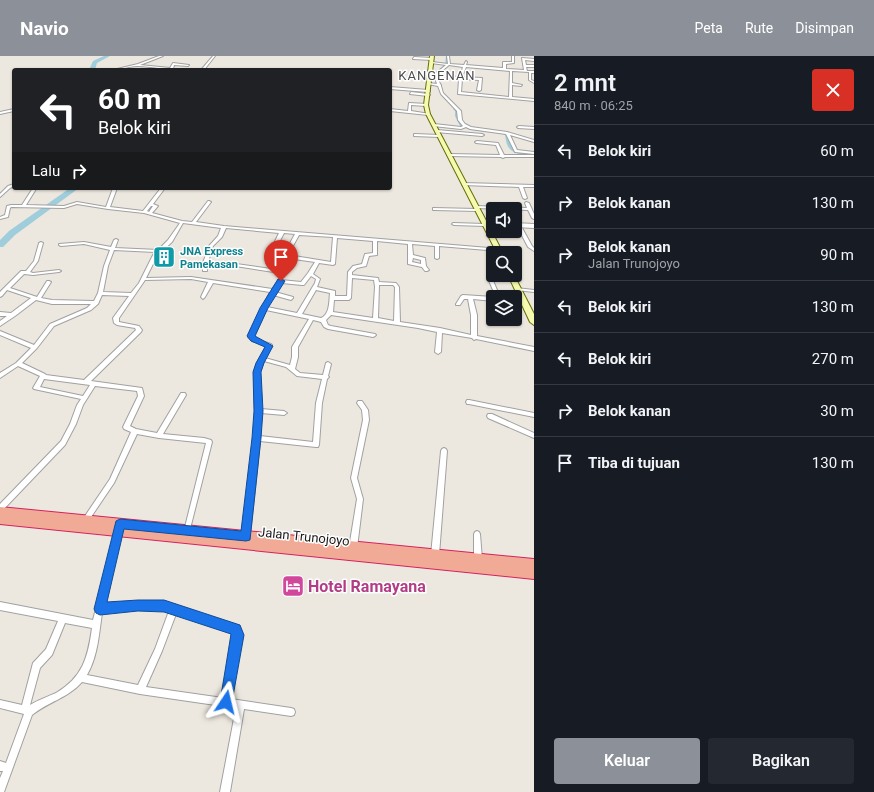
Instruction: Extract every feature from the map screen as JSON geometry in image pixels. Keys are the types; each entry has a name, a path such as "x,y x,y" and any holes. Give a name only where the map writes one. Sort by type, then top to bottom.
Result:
{"highway":[{"name":"Jalan Trunojoyo","path":"0,512 85,521 118,533 187,531 534,565"},
{"name":"Jalan Trunojoyo","path":"0,520 118,533 534,573"}],"main road":[{"path":"432,59 434,73 429,84 426,105 428,114 496,246"},
{"path":"514,282 534,322"}],"street":[{"path":"123,68 137,65 162,56"},
{"path":"204,68 214,56"},
{"path":"448,56 447,64 434,73 442,93 459,111 460,120 465,127"},
{"path":"505,70 504,63 513,63 514,56"},
{"path":"517,56 534,60"},
{"path":"523,57 525,66 530,72 530,80 534,82"},
{"path":"414,58 432,59 447,64 530,72"},
{"path":"171,68 173,64 177,61"},
{"path":"466,62 461,77 460,93 534,100"},
{"path":"173,64 188,65"},
{"path":"137,65 162,68"},
{"path":"525,66 534,66"},
{"path":"478,90 484,68"},
{"path":"510,98 511,70"},
{"path":"447,76 481,79"},
{"path":"429,84 439,85"},
{"path":"511,84 521,85"},
{"path":"392,88 428,93"},
{"path":"395,92 428,93"},
{"path":"409,112 410,104 426,105"},
{"path":"0,113 12,110"},
{"path":"392,110 428,114"},
{"path":"434,125 465,127 495,133 507,133 532,140 529,128"},
{"path":"519,127 534,128"},
{"path":"507,133 516,151 534,153"},
{"path":"415,135 482,134"},
{"path":"477,142 496,142 503,157"},
{"path":"449,155 503,157 534,156"},
{"path":"464,184 534,186"},
{"path":"0,196 12,186"},
{"path":"521,186 529,209 534,218"},
{"path":"23,206 33,190"},
{"path":"108,208 114,190"},
{"path":"144,212 161,190"},
{"path":"193,223 209,202"},
{"path":"0,218 7,216 9,207 65,207 77,203 144,212 182,222 224,227 486,250"},
{"path":"150,204 156,206 150,214"},
{"path":"434,209 529,209"},
{"path":"86,382 138,332 139,330 137,327 119,324 116,321 143,279 151,262 159,251 170,241 182,222"},
{"path":"454,224 485,225"},
{"path":"522,226 534,226"},
{"path":"205,270 205,263 212,244 220,236 224,227"},
{"path":"268,260 282,232"},
{"path":"205,263 229,264 279,272 285,256 298,233"},
{"path":"522,234 530,248 534,250"},
{"path":"285,256 318,262 334,263 335,236"},
{"path":"0,376 18,364 35,347 52,325 88,309 96,303 100,293 106,266 114,249 116,240"},
{"path":"333,298 349,298 351,270 364,264 367,255 375,254 375,240"},
{"path":"28,272 37,258 41,243"},
{"path":"61,245 84,243 114,249 159,251"},
{"path":"410,243 411,264 425,268 423,259 411,256"},
{"path":"437,245 437,258"},
{"path":"246,536 257,438 257,372 269,344 251,337 264,308 281,281 302,284 318,262"},
{"path":"0,295 8,289 21,273 28,272 33,274 59,271"},
{"path":"299,316 318,280 310,274"},
{"path":"350,276 375,278 377,283 375,320"},
{"path":"143,279 189,278 273,292 291,298"},
{"path":"0,324 36,298 49,282"},
{"path":"203,297 211,282"},
{"path":"377,283 394,284 398,287 397,323"},
{"path":"315,288 332,291 333,298 330,313 323,320"},
{"path":"8,289 52,302 96,303"},
{"path":"518,289 534,291"},
{"path":"100,293 132,295"},
{"path":"458,304 462,298 486,299"},
{"path":"470,298 474,315 474,338"},
{"path":"264,308 323,320"},
{"path":"330,313 440,330 534,349"},
{"path":"0,314 13,315"},
{"path":"292,369 295,357 295,347 312,318"},
{"path":"323,320 326,326 330,328 373,336"},
{"path":"438,352 440,330"},
{"path":"0,333 35,347"},
{"path":"262,359 292,369 299,375 326,377"},
{"path":"18,364 42,374 42,377 141,389 141,396 126,427 135,431 159,436 204,440 209,442 187,531"},
{"path":"257,438 316,445 319,403 328,364"},
{"path":"42,377 36,388 84,398"},
{"path":"0,509 63,443 84,398 94,383"},
{"path":"159,436 183,395"},
{"path":"470,402 534,415"},
{"path":"354,548 360,499 354,478 366,420 365,410 360,403"},
{"path":"258,411 284,413"},
{"path":"490,416 534,436"},
{"path":"85,521 112,480 135,431"},
{"path":"435,555 444,451"},
{"path":"0,704 27,711 67,689 80,678 89,662 118,533"},
{"path":"477,534 478,559"},
{"path":"100,609 153,605 174,608 233,628 238,632 226,702"},
{"path":"0,606 97,625"},
{"path":"140,690 158,651 174,608"},
{"path":"0,791 4,767 27,711 36,666 49,652 63,619"},
{"path":"80,678 140,690 291,712"},
{"path":"225,792 241,704"}],"building":[{"path":"160,251 171,252 170,257 156,256"}],"waterway":[{"path":"92,68 95,62 108,56"},
{"path":"133,56 143,56"},
{"path":"438,83 434,73 446,65 447,56"},
{"path":"455,109 461,125 472,129 485,131"},
{"path":"504,133 507,134 510,147 513,150 519,153 534,154"},
{"path":"0,245 12,233 72,190"}],"place":[{"name":"JNA Express Pamekasan","path":"164,257"},
{"name":"Hotel Ramayana","path":"293,586"}],"district":[{"name":"KANGENAN","path":"437,75"}],"route":[{"path":"226,702 238,635 236,630 174,608 164,606 138,605 100,609 120,524 246,536 257,438 257,372 269,346 269,344 254,340 251,336 273,291 281,281"}]}
